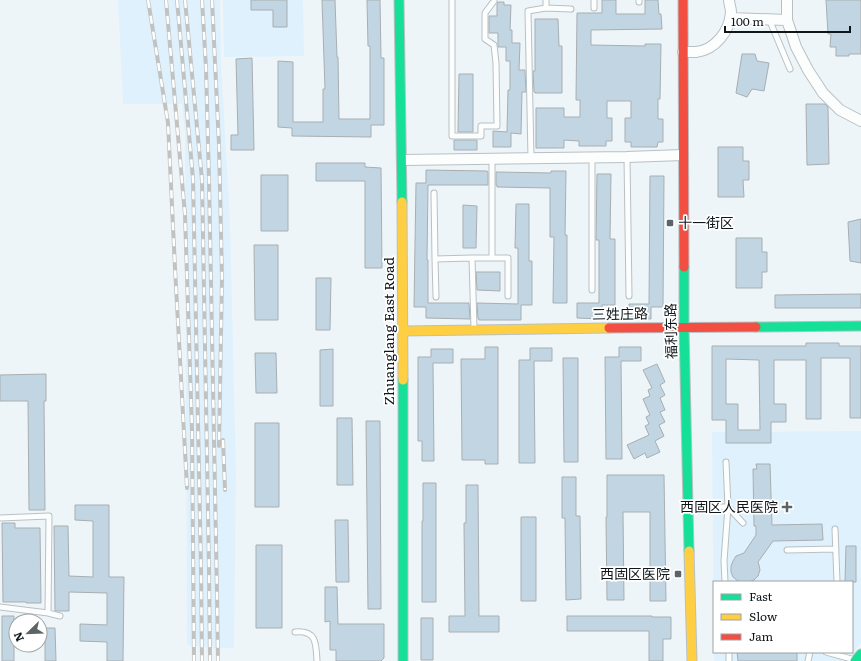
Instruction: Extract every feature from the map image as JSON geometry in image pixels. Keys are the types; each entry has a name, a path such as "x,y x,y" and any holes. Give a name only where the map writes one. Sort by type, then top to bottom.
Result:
{"street":[{"name":"Zhuanglang East Road","path":"399,0 402,160 403,661"},
{"name":"福利东路","path":"683,0 684,327 692,661"},
{"path":"683,52 697,52 711,47 721,38 730,18 731,12 729,0"},
{"path":"787,0 787,20 796,47 805,64 823,93 840,110 861,121"},
{"path":"730,18 787,20"},
{"path":"402,160 592,158 683,155"},
{"name":"三姓庄路","path":"403,331 861,326"}],"lane":[{"path":"452,0 452,136 481,136 481,126 497,126 496,64 494,46 485,39 485,13 494,0"},
{"path":"546,0 546,8"},
{"path":"594,0 594,8"},
{"path":"531,158 528,11 546,8 571,9"},
{"path":"769,19 790,69"},
{"path":"627,157 629,296"},
{"path":"592,158 592,290"},
{"path":"492,159 492,258"},
{"path":"434,193 436,296"},
{"path":"472,258 474,330"},
{"path":"435,259 508,258 508,296"},
{"path":"725,581 724,561 728,507 726,462"},
{"path":"688,507 728,507 743,523"},
{"path":"0,518 49,516 48,613"},
{"path":"835,529 837,581"},
{"path":"787,550 836,549"},
{"path":"0,607 60,616"},
{"path":"295,632 302,632 312,636 316,643 316,661"},
{"path":"831,653 857,658"}],"shaded area":[{"path":"118,0 220,0 221,64 230,221 236,475 234,648 215,648 187,645 185,132 182,104 123,104"},
{"path":"223,0 303,0 304,56 224,57"},
{"name":"西固区人民医院","path":"861,431 861,643 847,661 714,661 714,653 853,653 853,581 713,581 712,432"}],"building":[{"path":"251,0 287,0 287,27 273,27 273,10 251,10"},
{"path":"322,0 335,0 339,119 370,119 370,46 368,46 367,0 380,0 381,58 384,58 384,125 371,125 371,137 292,136 292,128 278,127 278,61 293,62 293,122 323,122 323,89 325,89"},
{"path":"602,0 616,0 616,14 645,14 645,0 658,0 662,29 591,30 591,45 645,46 645,44 661,44 658,119 663,119 663,142 658,142 657,147 631,147 631,142 625,142 625,118 631,118 631,101 607,101 607,118 612,118 612,141 606,141 606,146 579,146 579,141 564,140 564,148 536,148 536,108 564,108 564,117 580,117 580,100 576,100 577,13 602,13"},
{"path":"826,0 861,0 861,54 836,56 836,47 830,47 831,34 828,34"},
{"path":"498,2 504,2 504,5 511,5 510,30 512,30 512,43 520,43 519,70 525,70 526,92 522,92 521,134 511,133 511,147 493,147 493,131 507,132 508,90 510,90 510,61 506,61 506,47 498,47 498,33 489,33 489,16 497,16"},
{"path":"535,19 558,19 559,46 562,46 562,93 534,92 533,71 535,71"},
{"path":"742,54 755,54 757,61 769,63 764,91 752,89 747,97 736,93"},
{"path":"252,58 254,150 231,150 231,135 238,135 236,59"},
{"path":"459,74 473,74 473,132 458,132"},
{"path":"806,104 825,104 828,107 829,164 807,165"},
{"path":"454,140 477,140 477,150 454,150"},
{"path":"718,147 743,147 743,161 749,161 749,180 743,180 744,197 718,197"},
{"path":"316,163 365,163 365,167 381,168 382,268 365,268 365,181 316,181"},
{"path":"426,170 488,172 488,185 428,185 428,303 469,303 470,319 426,318 426,307 414,307 416,183 426,183"},
{"path":"551,171 566,171 565,235 567,235 567,303 553,303 554,237 550,237 550,188 497,187 496,185 496,172 551,173"},
{"path":"597,174 611,174 610,239 615,239 615,305 602,305 602,319 577,318 577,303 599,303 599,240 596,240"},
{"path":"261,175 288,175 288,231 261,231"},
{"path":"650,176 664,176 663,307 651,307 651,319 629,318 629,304 649,304"},
{"path":"516,204 529,204 529,261 532,261 532,305 521,305 521,320 479,320 477,303 518,304 518,248 515,248"},
{"path":"463,205 477,206 476,248 463,248"},
{"path":"861,219 861,263 850,261 848,222"},
{"path":"736,238 762,238 762,252 767,252 767,272 762,272 762,288 736,288"},
{"path":"254,245 278,245 278,320 255,320"},
{"path":"476,272 500,272 500,291 477,290"},
{"path":"316,278 331,278 330,330 316,330"},
{"path":"861,294 861,308 775,308 775,295"},
{"path":"806,343 839,343 839,346 861,346 861,418 850,418 850,358 821,358 821,419 806,419 806,360 774,360 774,404 786,404 786,422 771,422 771,443 726,443 726,420 712,420 712,346 806,346","holes":["726,359 759,360 760,430 738,430 738,404 726,404"]},
{"path":"485,347 498,347 498,464 485,464 485,460 462,460 461,359 485,359"},
{"path":"619,347 641,347 641,361 621,361 622,459 606,459 605,357 619,357"},
{"path":"530,348 552,348 552,361 534,361 535,463 519,463 519,360 530,360"},
{"path":"333,349 333,406 320,406 320,350"},
{"path":"431,349 453,349 453,363 433,363 434,461 422,461 422,441 418,441 418,357 431,357"},
{"path":"255,353 276,353 277,393 256,393"},
{"path":"563,358 578,358 578,462 564,462"},
{"path":"657,364 665,382 660,385 665,395 660,398 665,410 660,412 665,422 659,425 664,436 655,441 660,452 647,458 645,453 634,459 627,445 649,435 645,426 649,424 646,417 650,415 643,399 650,396 648,390 652,388 643,370"},
{"path":"46,374 46,401 44,401 45,510 29,510 28,401 0,401 0,375"},
{"path":"337,418 352,418 353,485 337,485"},
{"path":"366,421 380,421 381,609 368,609"},
{"path":"255,423 279,423 279,507 255,507"},
{"path":"756,464 770,464 772,525 822,524 823,540 773,541 758,562 760,570 758,576 752,581 738,581 733,577 731,566 736,556 744,553 756,535 756,526 754,526 753,469 757,469"},
{"path":"607,475 664,475 666,601 650,601 650,512 623,512 624,600 607,600"},
{"path":"562,477 576,477 576,516 580,516 581,599 566,600 565,518 562,518"},
{"path":"423,483 436,483 436,602 422,602"},
{"path":"466,485 478,485 479,616 499,616 499,632 449,632 449,616 465,616 464,523 466,523"},
{"path":"75,505 109,505 109,577 124,577 123,661 107,661 107,642 80,641 80,624 107,625 107,593 69,592 69,611 55,611 54,526 68,526 69,576 93,577 93,521 75,520"},
{"path":"521,517 536,517 536,601 521,601"},
{"path":"335,520 348,520 349,582 336,582"},
{"path":"2,523 15,523 15,528 40,528 41,603 3,602"},
{"path":"256,545 282,545 282,628 256,628"},
{"path":"846,546 856,546 856,582 845,581"},
{"path":"325,587 337,587 338,624 384,624 384,658 381,661 336,661 336,650 330,650 330,621 325,622"},
{"path":"2,616 8,616 8,653 14,653 14,661 2,661"},
{"path":"567,616 671,617 671,639 663,639 663,661 649,661 649,631 567,631"},
{"path":"421,618 433,618 433,660 421,660"},
{"path":"48,628 55,628 56,661 45,661 45,653 48,653"},
{"path":"737,653 797,653 797,661 738,661"}],"railway":[{"path":"148,0 168,123 187,488"},
{"path":"166,0 185,215 192,430 194,661"},
{"path":"177,0 193,179 202,661"},
{"path":"185,0 202,180 210,661"},
{"path":"202,0 206,68 209,180 218,661"},
{"path":"212,0 219,145 222,278 219,446"},
{"path":"223,440 225,490"}],"traffic: fast":[{"path":"399,0 402,202"},
{"path":"684,267 689,551"},
{"path":"756,327 861,326"},
{"path":"403,380 403,661"},
{"path":"855,661 861,654"}],"traffic: slow":[{"path":"402,202 403,380"},
{"path":"403,331 609,328"},
{"path":"689,551 692,661"}],"traffic: jam":[{"path":"683,0 684,267"},
{"path":"609,328 756,327"}],"place":[{"name":"十一街区","path":"670,223"},
{"name":"西固区人民医院","path":"787,507"},
{"name":"西固区医院","path":"678,574"}]}
